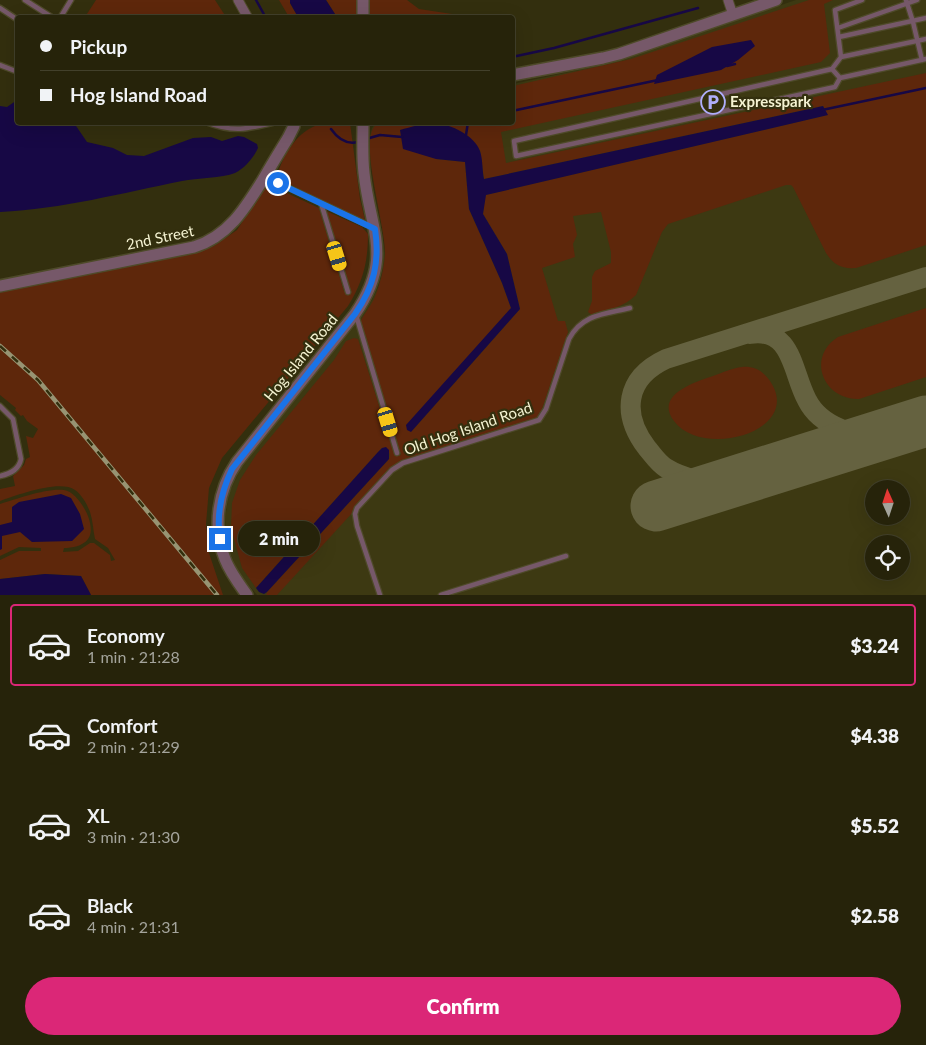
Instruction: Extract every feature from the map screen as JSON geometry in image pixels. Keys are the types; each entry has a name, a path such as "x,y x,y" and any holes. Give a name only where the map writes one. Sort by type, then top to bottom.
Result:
{"street":[{"path":"238,0 246,15"},
{"path":"363,0 363,15"},
{"path":"728,0 733,14"},
{"path":"515,74 604,58 776,0"},
{"name":"2nd Street","path":"0,286 205,243 224,232 234,222 253,196 292,131 293,125"},
{"name":"Hog Island Road","path":"247,595 228,567 221,548 218,528 219,510 224,487 237,462 355,314 369,290 374,275 377,251 375,229 364,173 363,127"}],"lane":[{"path":"25,0 48,15"},
{"path":"862,0 836,10 841,56 832,69 514,141 516,156 835,87 840,78 924,60 906,2"},
{"path":"838,28 906,2 917,0"},
{"path":"62,15 69,1"},
{"path":"0,8 15,18"},
{"path":"839,37 926,18"},
{"path":"841,56 926,39"},
{"path":"0,65 15,71"},
{"path":"832,69 840,78"},
{"path":"213,125 237,130 261,125"},
{"path":"264,176 375,229"},
{"path":"321,203 348,292"},
{"name":"Old Hog Island Road","path":"380,595 357,526 355,514 357,508 392,470 403,463 539,420 546,410 569,339 574,330 590,317 630,308"},
{"path":"355,314 397,453"},
{"path":"0,406 13,419 21,459 16,469 8,474 1,476 0,470"},
{"path":"441,595 566,556"}],"shaded area":[{"path":"96,0 215,0 225,15 86,15"},
{"path":"279,0 290,0 297,15 288,15"},
{"path":"290,0 326,0 337,15 297,15"},
{"path":"326,0 407,0 419,9 459,15 337,15"},
{"path":"796,0 926,0 926,595 257,595 239,574 227,545 225,518 229,493 241,468 362,316 378,287 382,274 385,245 369,153 372,128 374,125 515,125 515,84 602,65"},
{"path":"809,0 833,0 824,4 830,53 821,62 501,132 506,163 926,73 926,245 856,268 846,268 838,265 826,253 793,187 786,185 668,224 662,232 636,295 610,310 592,315 588,312 592,301 592,277 595,271 611,263 611,252 601,212 573,216 577,235 573,244 575,257 542,268 558,321 565,321 568,332 541,412 537,418 398,463 277,595 266,595 389,459 390,454 382,448 256,588 242,568 231,528 232,503 240,480 256,455 334,360 346,341 354,338 358,339 395,456 401,455 360,322 376,294 383,271 385,254 370,151 370,137 374,126 515,125 515,86 631,59","holes":["823,106 827,115 485,195 483,214 507,254 520,309 411,432 511,308 469,209 465,162 436,159 480,150 484,179"]},
{"path":"751,40 755,46 738,60 721,70 654,84 657,75 712,47"},
{"path":"15,101 15,125 75,125 87,142 113,148 127,155 144,156 193,138 211,137 222,141 238,136 244,137 257,144 258,148 246,165 230,175 182,181 46,208 0,212 0,106 7,107"},
{"path":"823,106 828,115 486,195 483,214 507,254 520,309 411,432 407,430 406,425 511,308 469,209 465,162 436,159 403,149 400,130 418,125 444,125 462,132 473,140 480,151 484,179"},
{"path":"316,125 350,125 360,199 365,220 330,205 284,181 278,173 290,148 309,129"},
{"path":"267,187 274,187 319,208 344,291 350,289 326,211 362,227 368,234 367,254 364,272 348,306 222,458 209,488 206,524 209,553 223,595 91,595 81,576 45,574 0,579 0,560 19,551 41,551 41,548 19,547 0,556 0,504 49,491 64,490 70,492 81,503 91,526 86,541 77,546 64,548 63,552 78,551 90,543 94,543 110,555 111,561 115,560 108,548 95,539 89,509 75,490 68,487 49,487 0,501 0,489 15,486 13,476 24,465 26,459 30,457 26,436 33,438 38,429 27,421 23,415 21,416 15,410 16,408 0,395 0,292 67,277 176,257 214,246 237,230 263,190"},
{"path":"926,308 926,377 859,399 836,393 828,385 823,376 821,366 823,355 828,345 838,337"},
{"path":"742,367 754,368 764,374 770,381 777,399 773,414 762,426 746,434 726,439 706,438 688,433 674,421 669,412 669,404 679,391 696,382 731,369"},
{"path":"386,447 389,450 389,459 267,592 264,594 259,592 256,588 378,452"},
{"path":"61,494 71,498 80,514 84,529 72,541 32,542 20,532 2,536 2,549 0,550 0,525 12,522 12,507 19,502"},
{"path":"45,574 81,576 91,595 0,595 0,579"}],"waterway":[{"path":"256,0 264,15"},
{"path":"515,56 554,48 698,8"},
{"path":"727,66 735,64"},
{"path":"515,110 658,80"},
{"path":"822,110 926,88"},
{"path":"466,135 468,125"},
{"path":"331,129 336,136 343,140 350,143 358,142"},
{"path":"366,139 380,135 402,137"}],"taxiway":[{"path":"729,483 705,481 680,475 663,466 647,448 633,422 631,410 631,398 642,376 652,367 666,359 926,277"},
{"path":"750,334 764,334 775,338 783,345 794,365 810,405 817,414 830,424 861,435 878,434 902,428"}],"runway":[{"path":"656,506 926,421"}],"railway":[{"path":"0,346 38,380 217,595"}],"place":[{"name":"Expresspark","path":"713,102"}],"route":[{"path":"220,539 218,519 220,502 232,469 355,314 369,290 376,267 377,243 375,229 278,183"}]}
